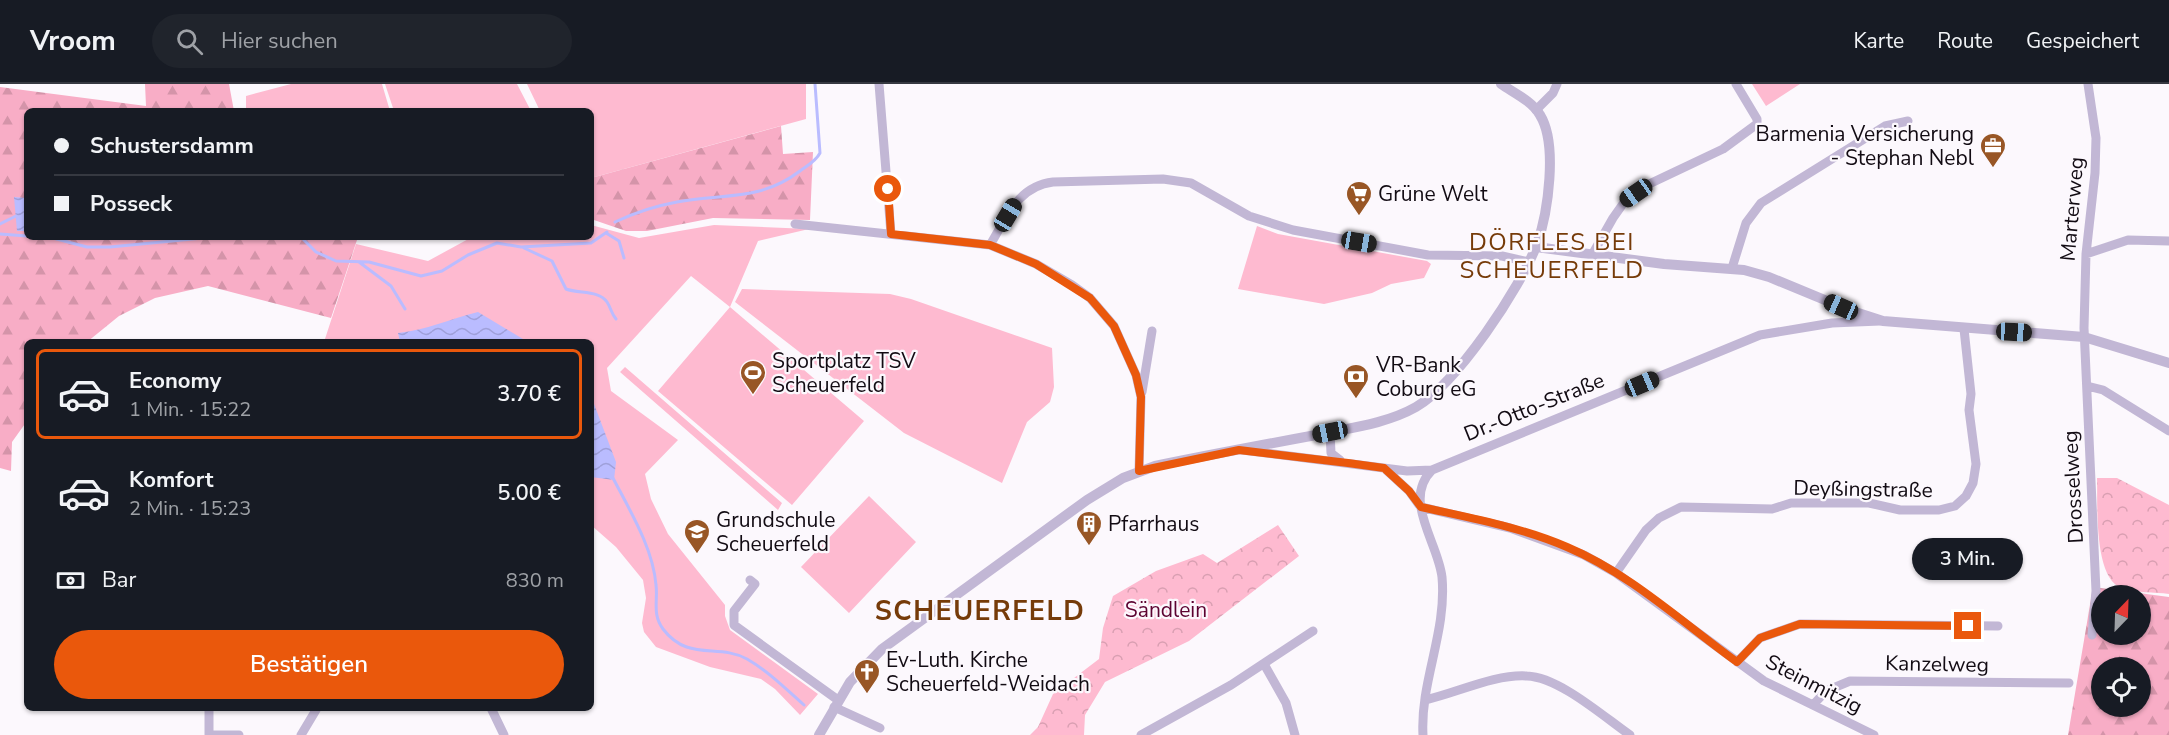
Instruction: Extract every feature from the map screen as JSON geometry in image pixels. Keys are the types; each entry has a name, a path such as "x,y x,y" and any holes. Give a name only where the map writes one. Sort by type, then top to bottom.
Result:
{"street":[{"path":"879,84 891,234"},
{"path":"819,735 836,704 868,661 909,627 1087,500 1139,471 1330,432 1398,415 1416,407 1442,387 1474,348 1529,261 1536,247 1547,192 1549,159 1545,125 1536,110 1501,84"},
{"path":"1536,110 1553,93 1557,84"},
{"path":"1592,255 1625,201 1647,185 1694,166 1723,149 1757,124 1757,119 1736,84"},
{"name":"Marterweg","path":"2085,337 2086,254 2095,172 2096,138 2088,84"},
{"path":"1732,268 1746,223 1761,203 1886,126 1908,121"},
{"path":"990,245 1017,200 1035,185 1053,182 1163,179 1191,183 1249,216 1268,224 1293,230 1428,255 1502,256 1529,261"},
{"path":"795,224 990,245 1036,264 1072,285 1104,313 1127,349 1141,397"},
{"path":"2086,254 2128,240 2169,241"},
{"path":"1536,247 1592,255 1732,268 1769,277 1845,309"},
{"name":"Dr.-Otto-Straße","path":"1845,309 1882,321"},
{"name":"Dr.-Otto-Straße","path":"1239,450 1384,468 1432,470 1760,335 1848,318 1845,309"},
{"name":"Dr.-Otto-Straße","path":"1834,322 1882,321 2085,337 2169,363"},
{"name":"Deyßingstraße","path":"1616,573 1646,530 1659,518 1681,507 1772,509 1791,503 1869,503 1900,510 1938,510 1955,506 1966,496 1973,483 1976,464 1964,329"},
{"path":"1139,471 1141,397 1152,331"},
{"name":"Drosselweg","path":"2085,337 2097,585"},
{"path":"2086,386 2103,390 2169,431"},
{"path":"1330,432 1332,454 1348,463"},
{"path":"1384,468 1409,491 1421,507"},
{"path":"1423,735 1425,700 1439,641 1443,606 1442,575 1421,507 1419,491 1424,478 1432,470"},
{"name":"Steinmitzig","path":"1421,507 1536,536 1566,547 1616,573 1764,681 1813,705 1858,732 1874,735"},
{"path":"750,580 755,584 734,611 734,625 836,704 880,728"},
{"path":"1737,662 1760,638 1800,624 1998,626"},
{"path":"1141,735 1200,704 1313,631"},
{"path":"1264,664 1286,703 1295,735"},
{"path":"1425,700 1508,677 1537,677 1576,698 1630,735"},
{"name":"Kanzelweg","path":"1813,705 1826,691 1850,681 2069,683"},
{"path":"209,711 209,735 239,735"},
{"path":"301,735 315,711"},
{"path":"492,711 504,735"}],"green space":[{"path":"145,84 229,84 233,108 24,108 24,240 357,240 331,318 208,286 155,298 119,316 91,339 24,339 24,425 12,442 11,471 0,468 0,87 146,106"},
{"path":"291,84 382,84 389,108 246,108 246,96"},
{"path":"385,84 517,84 529,108 393,108"},
{"path":"527,84 806,84 806,119 594,177 594,108 539,108"},
{"path":"1752,84 1800,84 1766,106"},
{"path":"781,126 783,154 813,152 810,220 713,218 647,231 626,231 594,220 594,177"},
{"path":"714,225 809,229 758,241 730,307 691,276 607,368 611,391 678,440 645,474 651,499 668,534 725,605 725,616 730,630 818,694 800,715 775,689 761,679 710,667 656,647 644,632 642,623 646,598 643,580 616,547 594,528 594,339 325,339 356,244 428,261 466,240 594,240 594,226 639,238"},
{"path":"1257,226 1278,234 1427,261 1431,264 1424,278 1391,284 1372,293 1324,304 1238,289"},
{"path":"742,289 890,294 911,299 1052,348 1054,387 1050,402 1027,422 1002,483 904,433 735,302"},
{"path":"730,307 864,421 792,505 658,391"},
{"path":"625,367 782,503 778,510 620,372"},
{"path":"2097,478 2117,478 2169,505 2169,594 2151,593 2151,585 2118,585 2113,582 2106,571 2102,556"},
{"path":"869,496 916,542 849,613 801,567"},
{"name":"Sändlein","path":"1278,525 1299,556 1189,641 1105,682 1085,715 1084,735 1030,735 1038,727 1053,694 1099,659 1103,628 1113,596 1156,571 1203,554 1217,563"},
{"path":"2151,595 2169,597 2169,735 2068,735 2091,599 2091,645 2151,645"}],"water":[{"path":"14,197 24,198 24,231 17,231"},
{"path":"478,312 523,339 399,339 398,333 428,327"},
{"path":"594,404 616,462 614,480 594,477"}],"waterway":[{"path":"615,222 645,210 669,204 694,199 740,195 770,188 806,167 820,153 815,84"},
{"path":"0,224 16,216"},
{"path":"304,240 316,252 336,261 369,262 421,276 442,271 468,255 497,243 521,247 591,243 607,232"},
{"path":"606,233 619,241 624,258"},
{"path":"0,234 24,236"},
{"path":"60,240 87,247 182,240"},
{"path":"524,248 552,261 566,289 603,298 616,319"},
{"path":"359,262 391,286 405,309"},
{"path":"613,478 646,544 654,571 656,613 663,629 673,639 693,649 736,654 747,659 770,675 804,705"}],"place":[{"name":"Barmenia Versicherung - Stephan Nebl","path":"1993,169"},
{"name":"Grüne Welt","path":"1359,217"},
{"name":"Sportplatz TSV Scheuerfeld","path":"753,396"},
{"name":"VR-Bank Coburg eG","path":"1356,400"},
{"name":"Pfarrhaus","path":"1089,547"},
{"name":"Grundschule Scheuerfeld","path":"697,555"},
{"name":"Ev-Luth. Kirche Scheuerfeld-Weidach","path":"867,695"}],"district":[{"name":"DÖRFLES BEI SCHEUERFELD","path":"1552,256"},
{"name":"SCHEUERFELD","path":"980,611"}],"route":[{"path":"888,189 891,234 990,245 1036,264 1072,285 1090,298 1104,313 1127,349 1141,397 1139,471 1239,450 1384,468 1396,477 1421,507 1510,528 1584,555 1616,573 1737,662 1760,638 1800,624 1818,622 1968,626"}]}
